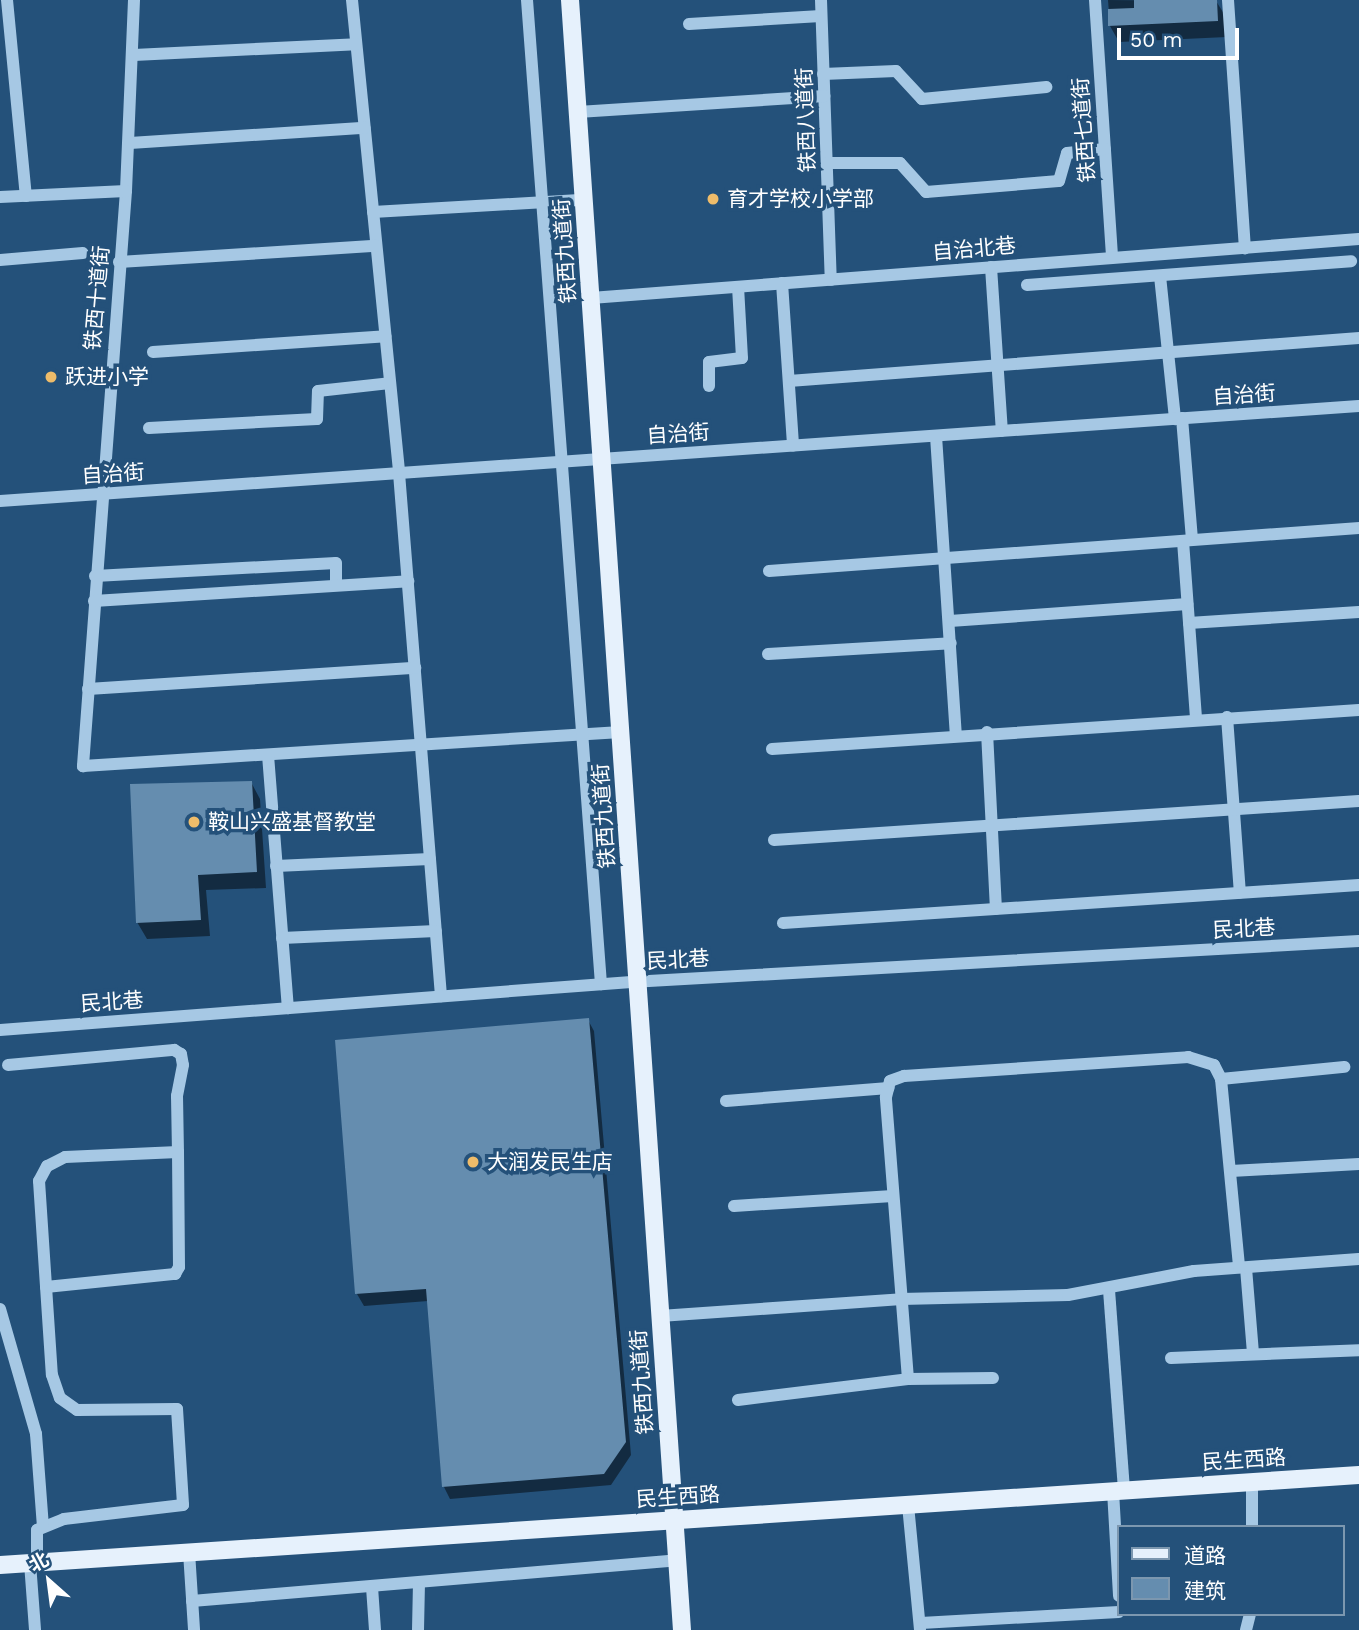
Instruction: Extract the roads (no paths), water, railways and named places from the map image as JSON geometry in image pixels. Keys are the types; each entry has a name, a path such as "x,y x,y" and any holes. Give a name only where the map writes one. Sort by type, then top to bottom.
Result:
{"main road":[{"name":"铁西九道街","path":"570,0 682,1630"},
{"name":"民生西路","path":"0,1565 1359,1475"}],"street":[{"path":"7,0 26,196"},
{"name":"铁西十道街","path":"134,0 127,191 101,494 83,766 268,755"},
{"path":"352,0 399,473 441,996"},
{"path":"527,0 545,202 560,462 584,735 601,984"},
{"name":"铁西八道街","path":"821,0 831,280"},
{"name":"铁西七道街","path":"1095,0 1112,257"},
{"path":"1228,0 1245,248"},
{"path":"689,24 821,16"},
{"path":"134,55 356,44"},
{"path":"823,74 896,71 922,99 1046,87"},
{"path":"578,112 824,96"},
{"path":"130,142 365,128"},
{"path":"827,163 900,163 926,192 1059,181 1067,153 1105,149"},
{"path":"0,197 127,191"},
{"path":"373,212 584,200"},
{"name":"自治北巷","path":"591,298 1359,239"},
{"path":"119,262 376,246"},
{"path":"0,260 83,253"},
{"path":"1027,285 1351,261"},
{"path":"991,267 1002,431"},
{"path":"1160,276 1178,419 1187,540 1187,604 1196,718"},
{"path":"782,283 793,446"},
{"path":"709,386 709,362 742,358 738,287"},
{"path":"153,352 386,336"},
{"path":"789,381 998,368 1359,338"},
{"path":"149,428 317,419 318,391 390,383"},
{"name":"自治街","path":"0,501 1359,406"},
{"path":"936,436 956,734"},
{"path":"769,571 1359,528"},
{"path":"95,576 336,563 336,585"},
{"path":"94,601 408,581"},
{"path":"950,621 1187,604"},
{"path":"1189,623 1359,612"},
{"path":"768,654 951,643"},
{"path":"88,689 415,668"},
{"path":"772,749 1196,718 1359,710"},
{"path":"1227,717 1240,893"},
{"path":"987,732 996,909"},
{"path":"288,1008 268,755 621,733"},
{"path":"774,840 1359,801"},
{"path":"276,866 430,859"},
{"path":"783,923 1359,885"},
{"path":"282,938 436,931"},
{"name":"民北巷","path":"0,1030 601,984 1359,942"},
{"path":"8,1065 174,1050 181,1054 183,1065 177,1096 179,1267 175,1274 46,1287"},
{"path":"908,1379 893,1196 888,1088 890,1081 904,1076 1188,1057 1214,1065 1221,1079 1224,1147 1231,1171 1253,1353"},
{"path":"1221,1079 1344,1067"},
{"path":"726,1101 888,1088"},
{"path":"35,1630 34,1563 37,1530 64,1519 183,1505 177,1409 77,1410 60,1398 52,1374 39,1181 47,1166 65,1157 178,1152"},
{"path":"1231,1171 1359,1164"},
{"path":"734,1206 893,1196"},
{"path":"660,1316 901,1299 1109,1290 1242,1267 1359,1259"},
{"path":"1109,1290 1118,1525"},
{"path":"0,1309 36,1434 43,1527"},
{"path":"1171,1358 1359,1350"},
{"path":"738,1400 908,1379 993,1378"},
{"path":"1252,1482 1252,1525"},
{"path":"908,1505 920,1626 1118,1612"},
{"path":"189,1552 194,1630"},
{"path":"192,1601 677,1560"},
{"path":"418,1630 419,1583"},
{"path":"372,1587 375,1630"}],"place":[{"name":"育才学校小学部","path":"713,199"},
{"name":"跃进小学","path":"51,377"},
{"name":"鞍山兴盛基督教堂","path":"194,822"},
{"name":"大润发民生店","path":"473,1162"}]}
